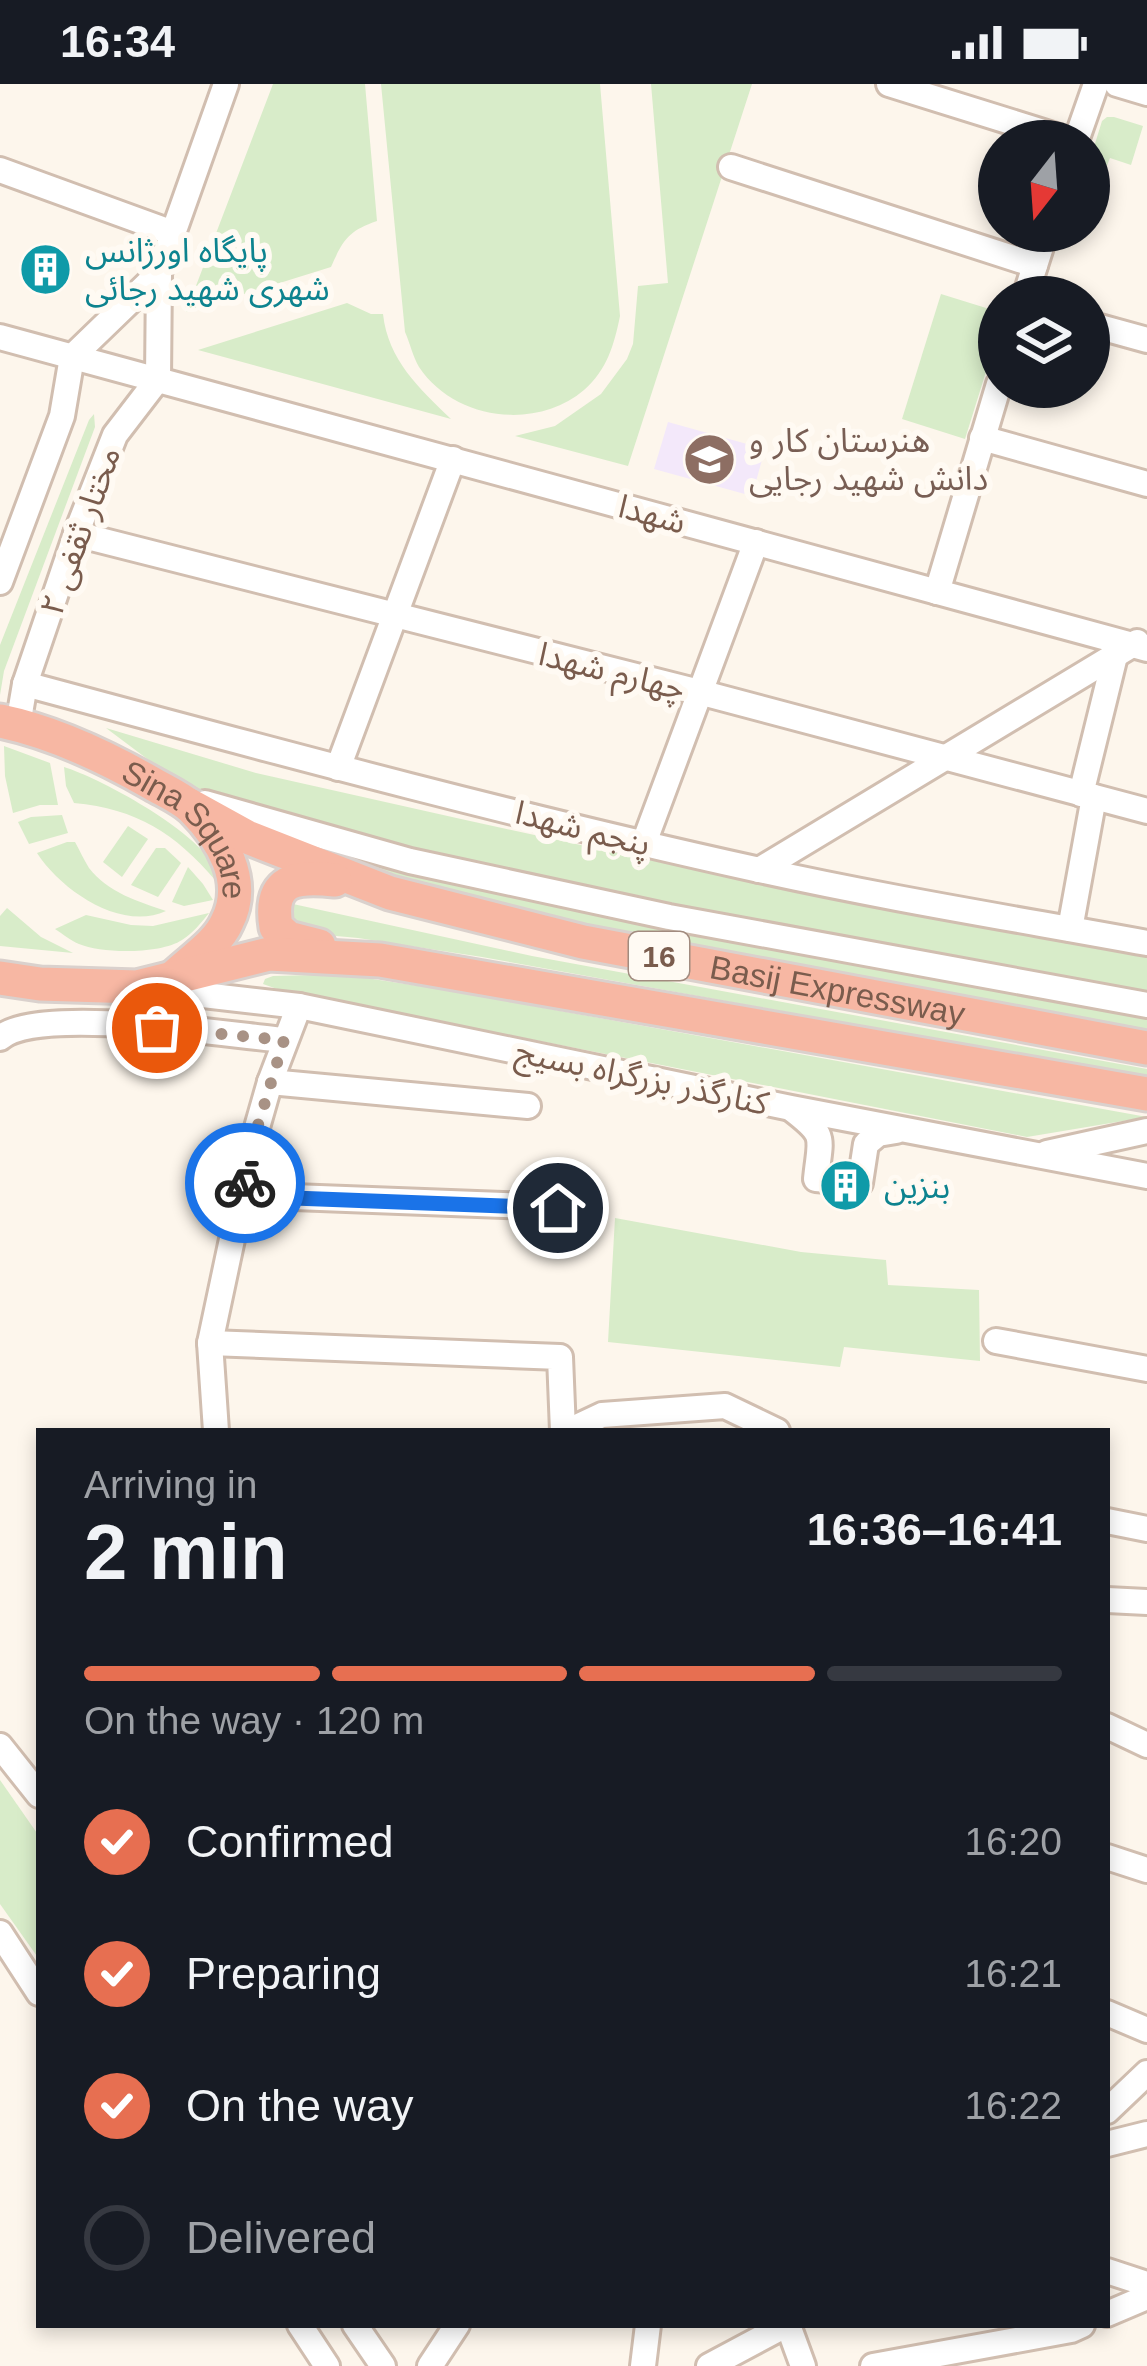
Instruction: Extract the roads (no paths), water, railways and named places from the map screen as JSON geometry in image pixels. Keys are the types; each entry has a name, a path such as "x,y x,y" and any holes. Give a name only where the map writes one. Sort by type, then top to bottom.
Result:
{"highway":[{"name":"Sina Square","path":"0,978 137,987 175,976 226,926 236,899 230,864 211,832 179,799 109,758 9,723"},
{"name":"Basij Expressway","path":"179,799 247,837 390,893 583,941 1147,1048"},
{"path":"380,960 288,938 276,926 275,900 290,881 304,877 390,893"},
{"name":"Basij Expressway","path":"175,976 269,954 380,960 1147,1094"}],"street":[{"path":"158,379 159,273 226,84"},
{"path":"889,84 1006,120"},
{"path":"1082,120 1096,84"},
{"path":"1117,84 1147,93"},
{"path":"731,167 1035,265"},
{"path":"0,170 173,232"},
{"path":"1032,276 1039,252"},
{"path":"73,357 159,273"},
{"path":"1110,330 1147,340"},
{"name":"شهدا","path":"0,337 1136,646"},
{"name":"مختار ثقفی ۲","path":"0,582 9,533 62,416 73,357"},
{"name":"مختار ثقفی ۲","path":"9,723 115,435 158,379"},
{"path":"937,592 991,408"},
{"path":"982,438 1147,484"},
{"path":"338,768 453,460"},
{"name":"چهارم شهدا","path":"76,534 1147,812"},
{"path":"644,843 756,542"},
{"path":"759,870 1136,646"},
{"path":"1070,929 1088,796 1136,646"},
{"name":"پنجم شهدا","path":"25,684 338,768 759,870 1147,944"},
{"path":"179,799 410,861 626,908 1147,1006"},
{"name":"کنارگذر بزرگراه بسیج","path":"137,987 299,1006 1147,1176"},
{"path":"216,1428 210,1343 252,1145 299,1006"},
{"path":"0,1038 15,1028 63,1022 284,1040"},
{"path":"270,1082 528,1106"},
{"path":"791,1108 820,1136 817,1179 860,1183 866,1144 878,1134 903,1130"},
{"path":"1033,1156 1147,1131"},
{"path":"242,1196 558,1208"},
{"path":"996,1341 1147,1370"},
{"path":"210,1343 560,1357 566,1428"},
{"path":"573,1428 602,1415 725,1406 771,1428"},
{"path":"1110,1522 1147,1528"},
{"path":"1110,1600 1147,1602"},
{"path":"1110,1727 1147,1745"},
{"path":"0,1746 36,1791"},
{"path":"1110,1858 1147,1870"},
{"path":"0,1933 9,1959 36,1990"},
{"path":"1110,2014 1147,2030"},
{"path":"1110,2107 1147,2073"},
{"path":"1110,2143 1147,2134"},
{"path":"1110,2272 1147,2284"},
{"path":"1110,2313 1147,2297"},
{"path":"302,2328 327,2366"},
{"path":"357,2328 383,2366"},
{"path":"430,2366 456,2328"},
{"path":"644,2366 648,2328"},
{"path":"709,2366 781,2328"},
{"path":"788,2328 803,2366"},
{"path":"873,2366 1075,2328"}],"place":[{"name":"پایگاه اورژانس شهری شهید رجائی","path":"46,269"},
{"name":"هنرستان کار و دانش شهید رجایی","path":"710,459"},
{"name":"بنزین","path":"845,1186"}]}
